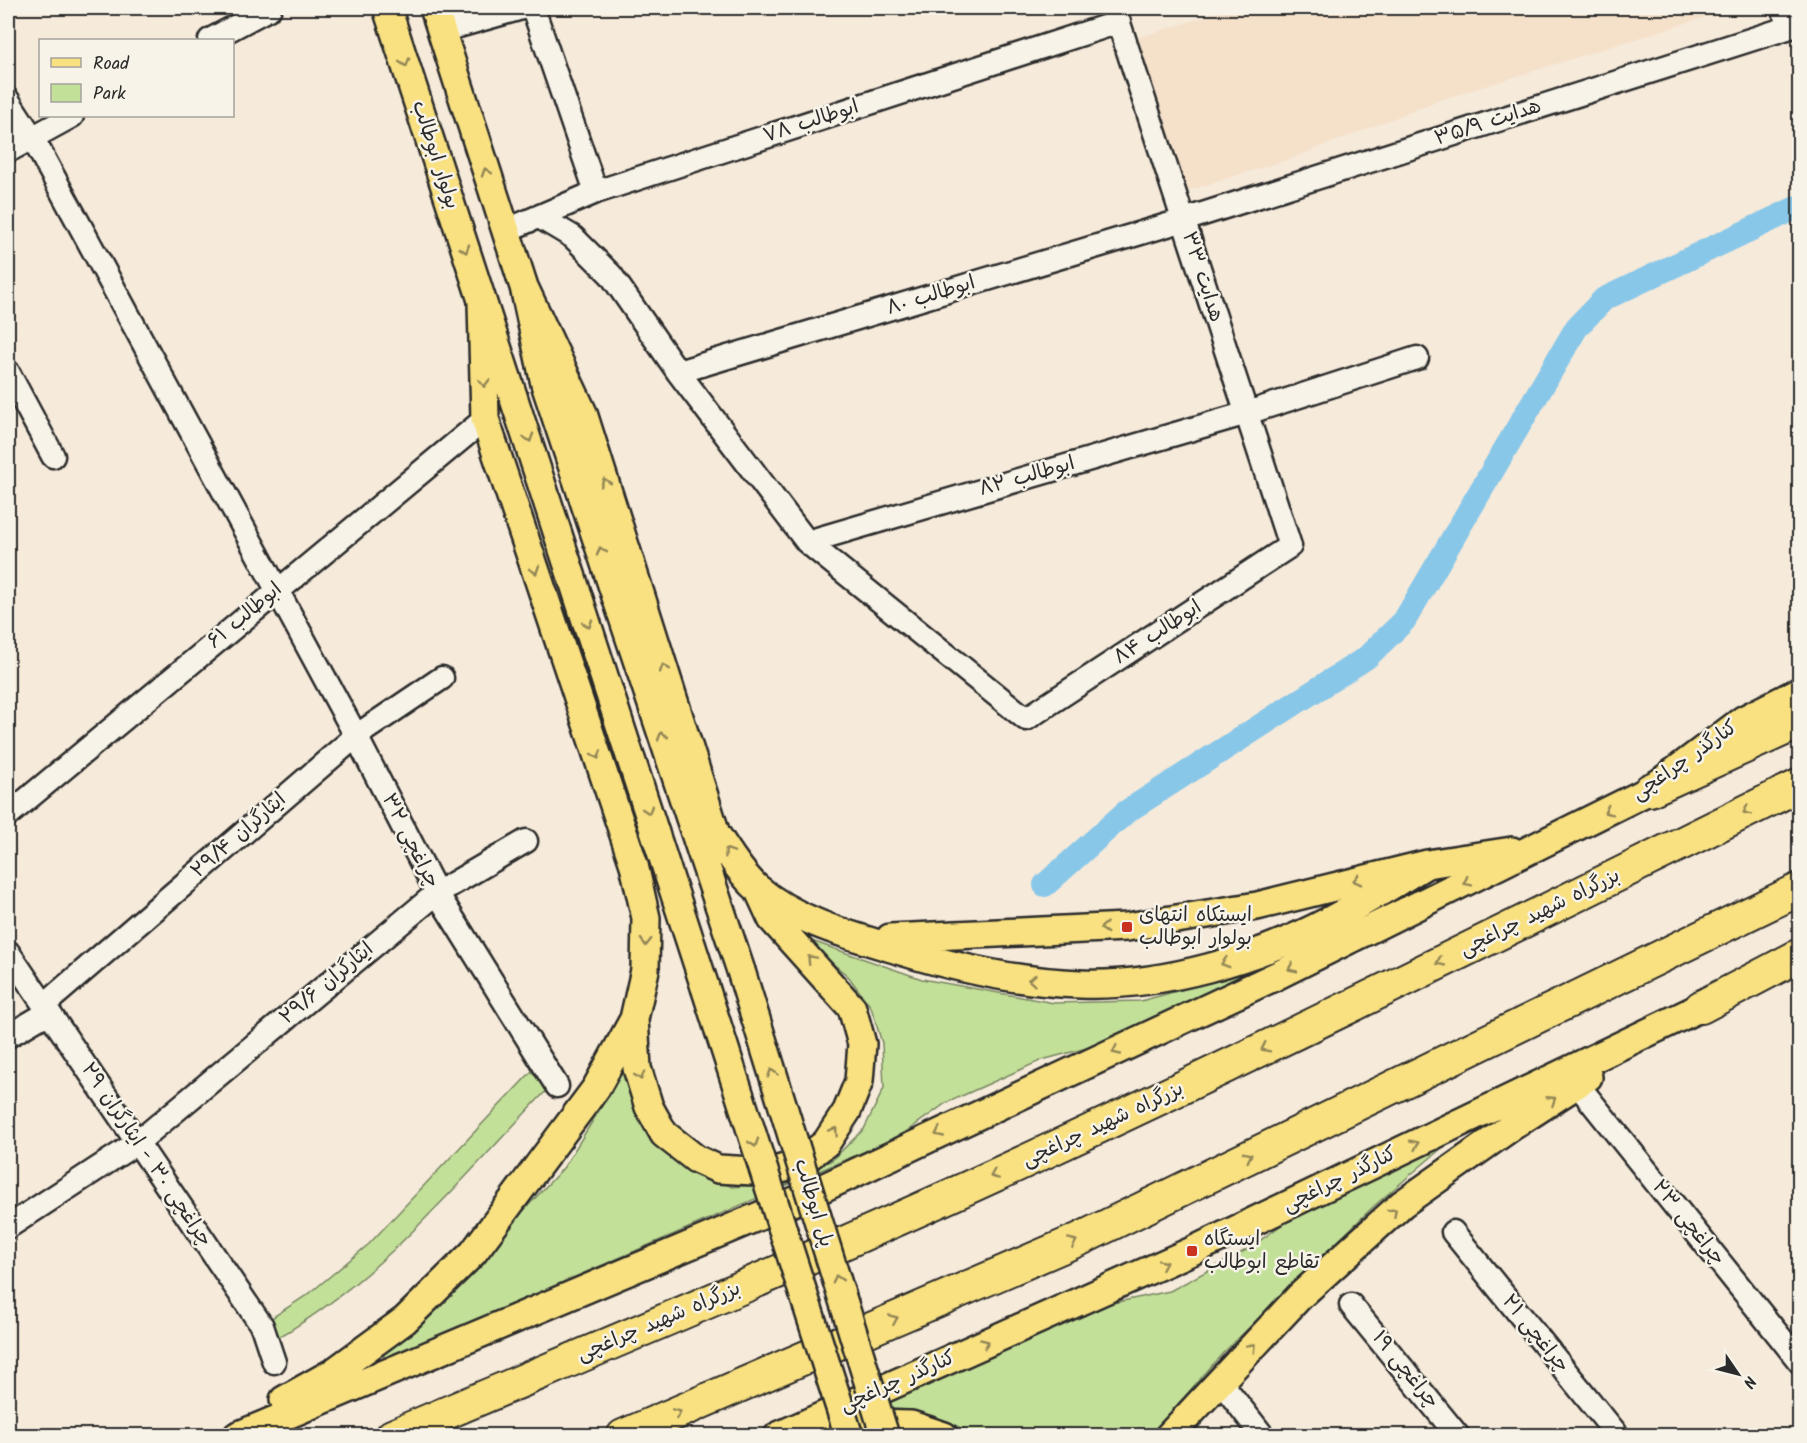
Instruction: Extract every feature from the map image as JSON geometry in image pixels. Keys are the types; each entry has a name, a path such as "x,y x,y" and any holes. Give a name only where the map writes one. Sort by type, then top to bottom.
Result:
{"highway":[{"path":"1650,790 1800,722"},
{"name":"بزرگراه شهید چراغچی","path":"392,1436 752,1283 1039,1155 1269,1047 1800,785"},
{"path":"623,1436 1080,1239 1800,889"},
{"path":"1701,1007 1800,955"}],"main road":[{"name":"بولوار ابوطالب","path":"387,8 482,303"},
{"path":"438,19 524,287 583,413 716,834 757,888 772,919 852,1008 862,1044 859,1081 848,1112 826,1143 800,1163 772,1172 718,1169 696,1158 664,1134 649,1107 637,1068 634,1018"},
{"name":"پل ابوطالب","path":"524,287 545,384 741,971 885,1436"},
{"path":"221,1436 343,1365 405,1320 473,1253 596,1088 634,1018 645,970 646,918 634,865 485,419 482,303"},
{"name":"پل ابوطالب","path":"482,303 513,390 848,1436"},
{"name":"کنارگذر چراغچی","path":"237,1436 795,1201 1276,976 1650,790 1743,720 1800,691"},
{"path":"841,933 903,940 1127,927 1257,906 1427,864 1538,847"},
{"path":"757,888 794,913 841,933 920,957 1012,978 1082,984 1148,979 1204,969 1262,951 1328,922 1427,864"},
{"path":"1169,1436 1300,1296 1402,1204 1514,1125 1701,1007 1800,969"},
{"name":"کنارگذر چراغچی","path":"778,1436 1192,1251 1701,1007"},
{"path":"848,1436 869,1424 911,1425 944,1436"}],"street":[{"path":"212,39 270,8"},
{"path":"438,19 522,8"},
{"path":"533,8 596,192"},
{"name":"ابوطالب ۷۸","path":"505,231 541,218 596,192 1117,15"},
{"name":"هدایت ۳۳","path":"1117,15 1290,546"},
{"name":"هدایت ۳۵/۹","path":"1184,220 1791,19"},
{"name":"چراغچی ۳۲","path":"8,100 32,138 356,736 437,893 557,1086"},
{"path":"8,151 70,117"},
{"path":"541,218 573,237 610,275 678,372 807,542"},
{"name":"ابوطالب ۸۰","path":"678,372 1184,220"},
{"name":"ابوطالب ۸۲","path":"807,542 1247,413 1417,358"},
{"path":"8,372 53,456"},
{"name":"ابوطالب ۶۱","path":"8,815 276,590 485,419"},
{"name":"ابوطالب ۸۴","path":"807,542 1026,719 1290,546"},
{"name":"ایثارگران ۲۹/۴","path":"8,1036 46,1008 356,736 442,678"},
{"name":"ایثارگران ۲۹/۶","path":"8,1227 138,1142 437,893 526,841"},
{"name":"چراغچی ۳۰ - ایثارگران ۲۹","path":"8,952 262,1326 274,1362"},
{"name":"چراغچی ۲۳","path":"1577,1084 1800,1362"},
{"name":"چراغچی ۲۱","path":"1453,1232 1618,1436"},
{"name":"چراغچی ۱۹","path":"1351,1305 1458,1436"},
{"path":"1220,1381 1263,1436"}],"shaded area":[{"path":"1233,8 1734,8 1440,100 1293,158 1187,191 1134,39"}],"green space":[{"path":"800,937 922,979 1054,1003 1141,1001 1254,970 1109,1042 1042,1060 946,1103 900,1136 386,1359 381,1353 461,1278 564,1167 628,1064 663,1149 693,1173 733,1187 784,1182 832,1160 864,1129 884,1088 882,1043 871,1007 848,976"},
{"path":"532,1071 546,1091 452,1191 420,1224 353,1285 279,1337 270,1319 310,1293 369,1244"},
{"path":"1449,1142 1374,1206 1222,1354 1151,1435 973,1435 921,1412 893,1409 859,1416 1099,1306 1170,1291 1248,1249 1287,1221"},
{"path":"851,1420 822,1435 815,1436"}],"waterway":[{"path":"1045,885 1126,812 1366,658 1404,621 1577,327 1604,299 1800,206"}],"place":[{"name":"ایستکاه انتهای بولوار ابوطالب","path":"1127,927"},
{"name":"ایستگاه تقاطع ابوطالب","path":"1192,1251"}]}
